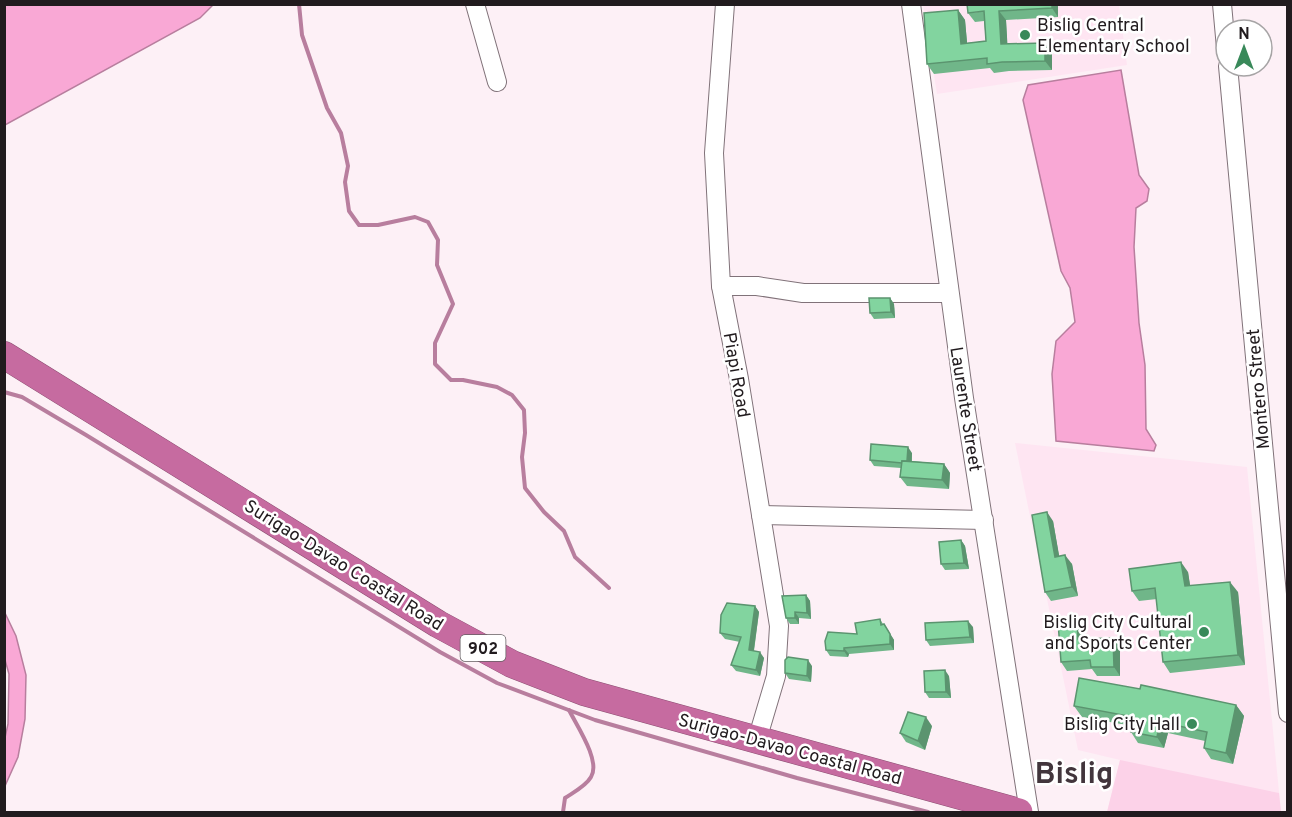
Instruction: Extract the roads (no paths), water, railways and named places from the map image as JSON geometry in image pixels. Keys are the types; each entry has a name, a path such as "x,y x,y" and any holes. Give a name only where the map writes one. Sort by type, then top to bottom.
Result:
{"highway":[{"name":"Surigao-Davao Coastal Road","path":"4,355 438,624 512,664 584,692 1019,813"}],"street":[{"path":"475,4 497,82"},
{"name":"Piapi Road","path":"725,4 714,153 721,286 778,626 776,676 757,740"},
{"name":"Laurente Street","path":"911,4 949,293 1029,813"},
{"name":"Montero Street","path":"1229,78 1287,712"},
{"path":"721,286 757,286 803,293 949,293"},
{"path":"761,515 984,520"}],"waterway":[{"path":"299,4 302,35 327,108 341,133 348,166 345,182 349,211 359,225 378,225 415,217 428,222 438,240 437,265 453,304 435,343 435,364 451,380 463,380 497,387 512,395 524,410 525,433 522,457 525,488 544,512 564,531 575,557 609,588"},
{"path":"4,392 22,397 440,652 497,683 595,720 797,778 928,812"},
{"path":"563,812 565,798 580,789 591,777 593,770 591,753 569,710"}],"place":[{"name":"Bislig Central Elementary School","path":"1025,35"},
{"name":"Bislig City Cultural and Sports Center","path":"1204,632"},
{"name":"Bislig City Hall","path":"1192,724"}],"district":[{"name":"Bislig","path":"1074,773"}]}
